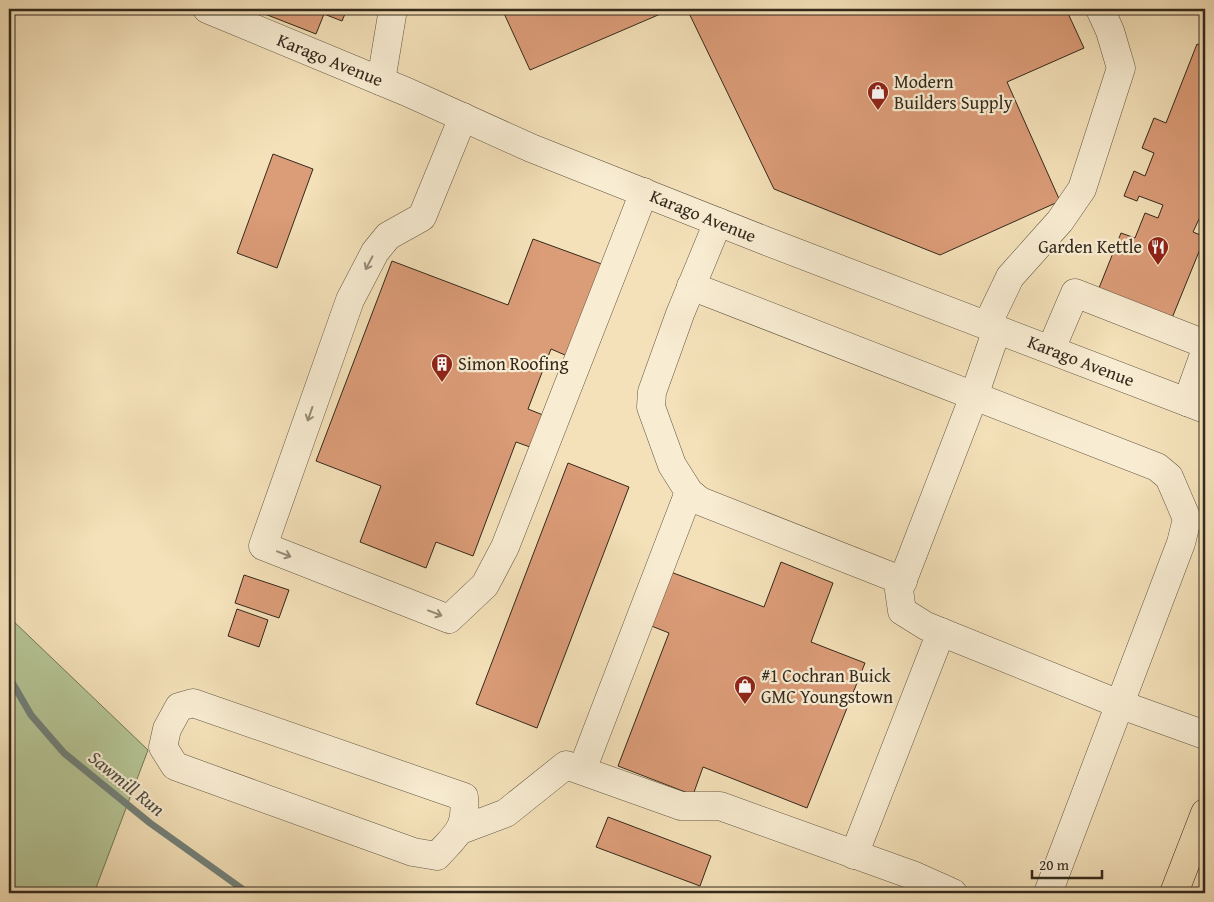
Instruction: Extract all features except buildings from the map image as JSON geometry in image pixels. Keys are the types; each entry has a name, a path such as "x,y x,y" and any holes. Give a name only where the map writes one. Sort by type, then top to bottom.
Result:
{"main road":[{"path":"1174,893 1203,822"}],"street":[{"name":"Karago Avenue","path":"207,9 381,81 531,148 718,222 1196,405"},
{"path":"381,81 393,9"},
{"path":"1100,9 1110,31 1121,68 1082,189 1060,221 1010,277 992,327 974,396 899,590 902,611 926,626 1119,704 1205,735"},
{"path":"463,117 422,217 388,236 375,252 350,300 263,546 449,619 485,585 505,548 644,192"},
{"path":"718,222 680,314 652,392 651,407 672,465 689,492 700,501 903,581"},
{"path":"691,286 1157,467 1169,477 1187,519 1182,543 1048,893"},
{"path":"1051,350 1075,294 1205,344"},
{"path":"1196,405 1205,352"},
{"path":"582,770 689,492"},
{"path":"854,855 941,632"},
{"path":"461,830 466,813 464,797 193,703 179,707 167,729 162,747 175,766 413,852 437,856 461,830 506,813 566,765 681,806 720,806 915,876 953,893"}],"green space":[{"path":"9,617 148,750 94,893 9,893"}],"waterway":[{"name":"Sawmill Run","path":"9,677 31,715 64,753 150,823 248,893"}],"place":[{"name":"Modern Builders Supply","path":"878,111"},
{"name":"Garden Kettle","path":"1158,266"},
{"name":"Simon Roofing","path":"442,383"},
{"name":"#1 Cochran Buick GMC Youngstown","path":"745,705"}]}
